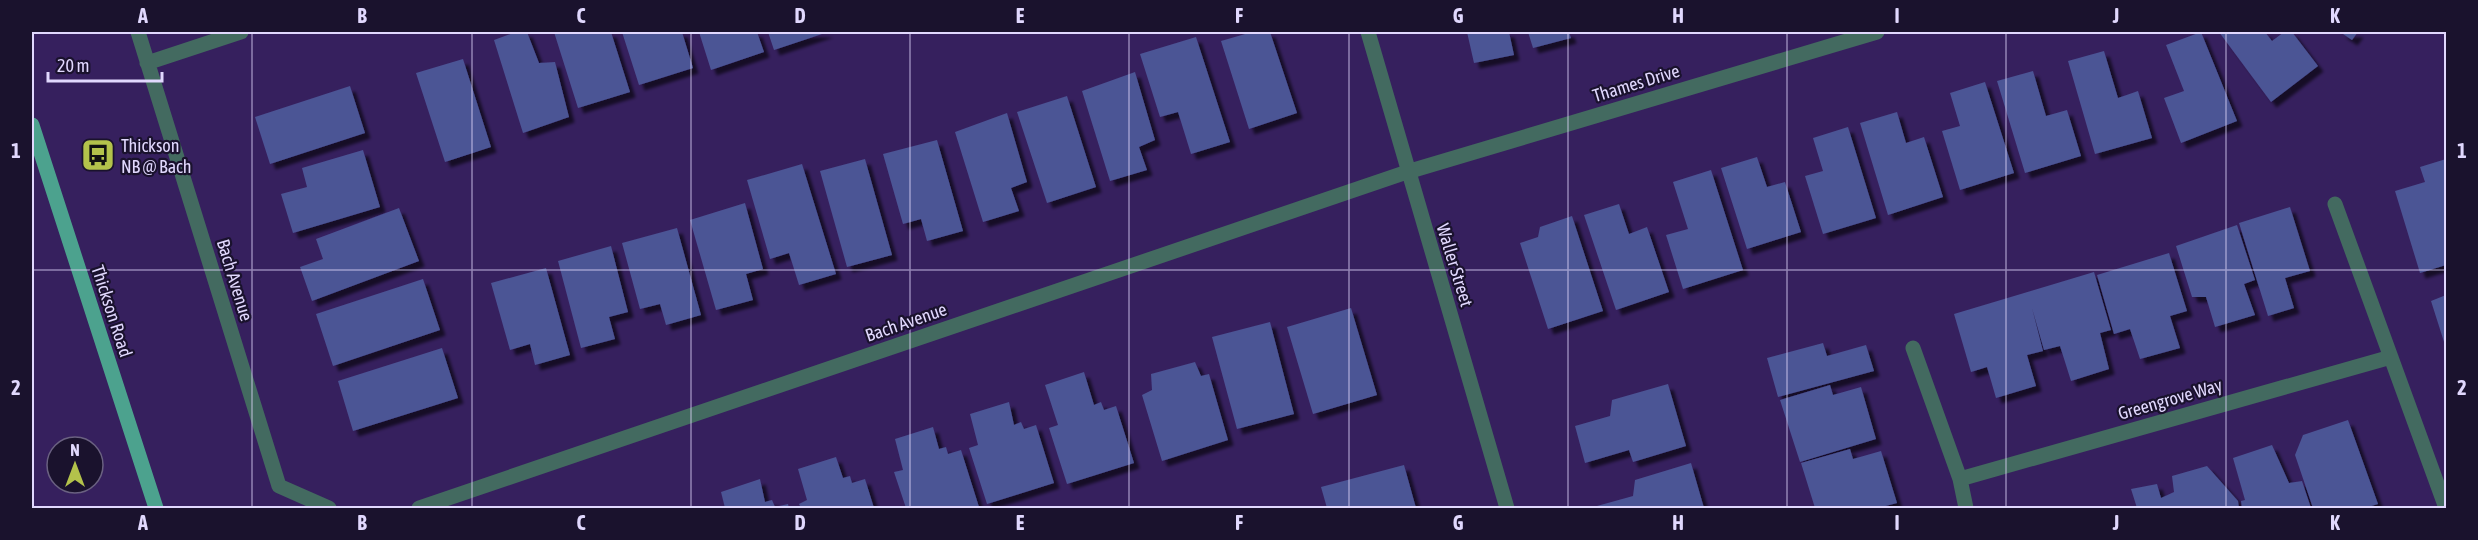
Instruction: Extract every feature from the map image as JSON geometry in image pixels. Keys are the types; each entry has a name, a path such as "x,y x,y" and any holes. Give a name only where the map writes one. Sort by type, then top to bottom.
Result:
{"main road":[{"name":"Thickson Road","path":"32,125 156,508"}],"street":[{"name":"Bach Avenue","path":"138,32 279,486 318,506 329,508"},
{"path":"147,63 241,32"},
{"name":"Waller Street","path":"1368,32 1407,172 1507,508"},
{"name":"Thames Drive","path":"1407,172 1877,32"},
{"name":"Bach Avenue","path":"418,508 1407,172"},
{"path":"2335,204 2446,508"},
{"path":"1913,348 1960,479 1966,508"},
{"name":"Greengrove Way","path":"1960,479 2391,357"}],"building":[{"path":"516,32 527,32 539,63 555,62 569,117 523,133 494,40"},
{"path":"554,32 611,32 630,92 578,108"},
{"path":"622,32 682,32 693,68 639,85"},
{"path":"699,32 757,32 764,52 711,70"},
{"path":"768,32 828,32 774,50"},
{"path":"1252,32 1270,32 1297,113 1249,129 1221,41"},
{"path":"1467,32 1509,32 1514,55 1474,63"},
{"path":"1528,32 1569,32 1571,38 1533,48"},
{"path":"2201,32 2237,121 2181,143 2164,98 2184,91 2166,45"},
{"path":"2219,32 2265,32 2272,41 2284,32 2292,32 2318,66 2271,102"},
{"path":"2340,32 2358,32 2352,40"},
{"path":"1196,37 1230,142 1191,154 1178,112 1160,117 1140,54"},
{"path":"2104,51 2118,98 2138,91 2152,138 2095,154 2068,61"},
{"path":"463,59 491,147 445,162 416,73"},
{"path":"2033,71 2046,116 2067,110 2081,156 2025,173 1997,81"},
{"path":"1135,72 1155,140 1139,147 1147,170 1110,181 1082,91"},
{"path":"1985,82 2014,173 1960,190 1942,131 1960,126 1950,93"},
{"path":"350,86 365,133 270,164 255,117"},
{"path":"1067,96 1096,187 1047,203 1017,112"},
{"path":"1897,112 1906,143 1924,137 1943,197 1888,215 1860,123"},
{"path":"1007,113 1027,182 1011,188 1019,211 983,222 955,132"},
{"path":"1848,127 1876,218 1823,234 1805,176 1823,171 1813,138"},
{"path":"937,140 963,231 927,241 921,219 903,224 883,154"},
{"path":"363,150 380,207 293,233 281,194 307,187 302,168"},
{"path":"1757,157 1767,187 1785,182 1801,232 1747,249 1721,168"},
{"path":"865,159 892,255 847,267 820,171"},
{"path":"2446,159 2446,265 2420,273 2395,191 2425,182 2420,167"},
{"path":"802,164 836,274 799,285 789,253 770,259 747,180"},
{"path":"1711,170 1743,270 1683,289 1666,235 1688,229 1673,182"},
{"path":"745,203 763,269 746,274 753,300 716,310 690,220"},
{"path":"1619,204 1629,234 1647,227 1669,292 1616,310 1584,215"},
{"path":"2290,207 2310,271 2285,278 2294,308 2268,316 2239,223"},
{"path":"399,208 419,261 312,301 300,267 323,259 316,239"},
{"path":"1572,216 1603,311 1548,329 1520,243 1538,237 1540,227"},
{"path":"2237,225 2255,280 2244,284 2255,315 2215,327 2206,297 2192,297 2176,246"},
{"path":"677,228 701,315 666,325 660,304 640,309 622,243"},
{"path":"611,246 628,312 609,317 615,339 581,348 558,261"},
{"path":"2169,253 2187,311 2170,316 2180,348 2140,359 2130,329 2114,334 2097,275"},
{"path":"546,268 570,355 535,365 530,344 510,350 491,283"},
{"path":"2094,272 2111,330 2100,333 2109,369 2071,381 2060,346 2044,350 2032,308 2043,351 2027,355 2036,386 1996,398 1987,367 1971,372 1954,314"},
{"path":"423,279 440,330 333,366 316,314"},
{"path":"2446,295 2446,344 2445,345 2431,301"},
{"path":"1351,308 1377,395 1313,414 1287,327"},
{"path":"1270,322 1294,414 1237,429 1212,337"},
{"path":"1823,343 1827,356 1866,345 1874,371 1778,397 1767,358"},
{"path":"442,348 458,398 353,431 338,381"},
{"path":"1195,362 1201,376 1209,374 1228,440 1162,461 1142,395 1152,390 1151,374"},
{"path":"1084,372 1094,405 1101,402 1104,410 1116,406 1134,463 1067,484 1049,428 1058,425 1045,385"},
{"path":"1668,384 1686,446 1633,462 1629,450 1585,463 1575,426 1610,416 1612,400"},
{"path":"1830,385 1833,395 1861,387 1876,439 1800,462 1780,400"},
{"path":"1009,402 1014,425 1021,422 1024,429 1036,425 1054,483 987,504 969,448 978,445 970,414"},
{"path":"2348,420 2378,504 2365,508 2313,508 2295,455 2303,435"},
{"path":"933,427 939,449 946,447 948,454 961,450 979,507 906,508 894,472 903,470 895,439"},
{"path":"2272,445 2289,483 2302,481 2311,508 2242,508 2241,501 2245,500 2233,458"},
{"path":"1850,449 1853,459 1881,451 1897,503 1878,508 1815,508 1801,463"},
{"path":"836,457 843,478 850,476 852,483 865,479 874,508 801,508 799,504 807,500 798,469"},
{"path":"1691,463 1704,508 1598,508 1597,506 1633,496 1635,480"},
{"path":"1404,465 1416,508 1327,508 1321,487"},
{"path":"2207,466 2238,501 2239,508 2137,508 2131,489 2157,484 2161,498 2174,492 2172,476"},
{"path":"760,479 765,502 772,500 775,507 788,504 789,508 725,508 721,492"}],"place":[{"name":"Thickson NB @ Bach","path":"98,155"}]}
